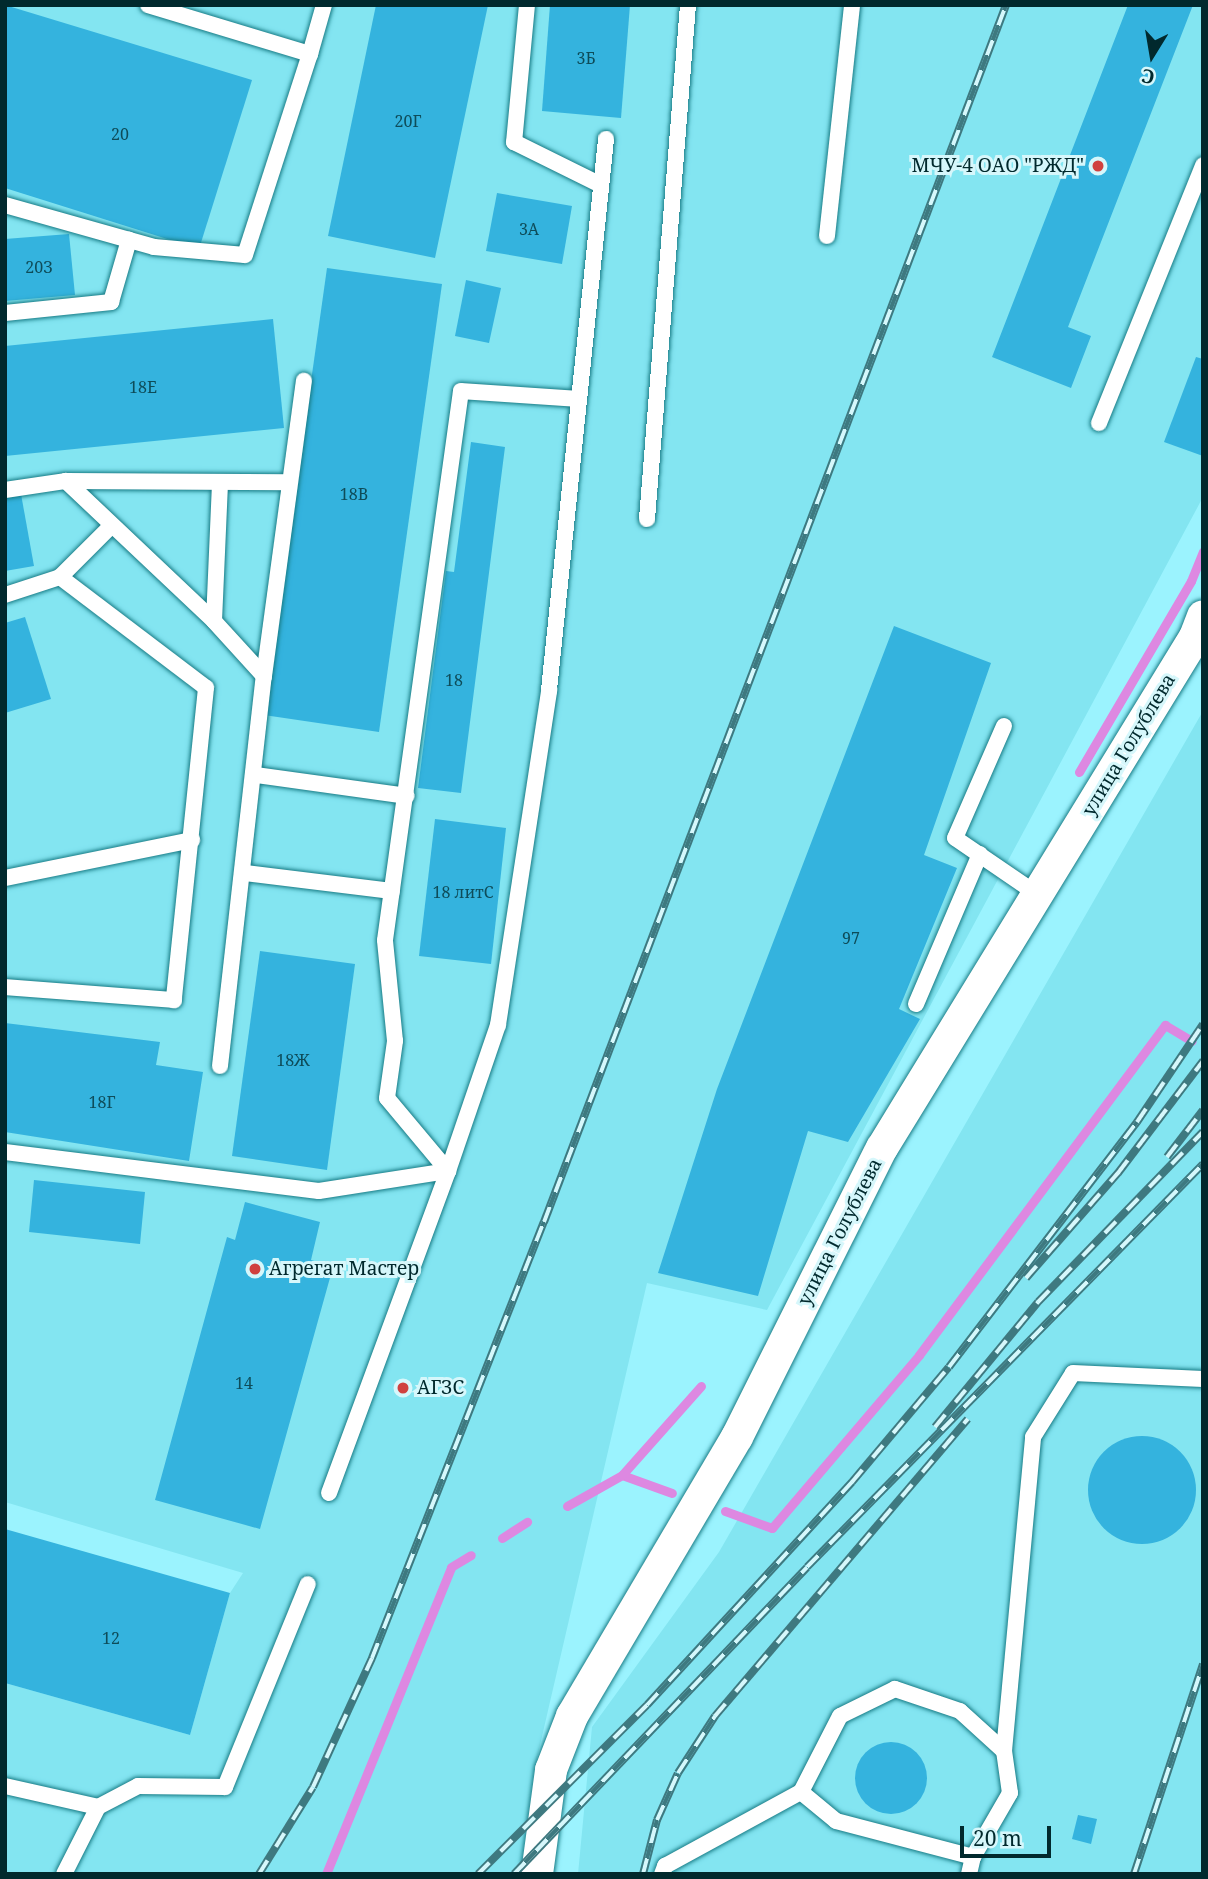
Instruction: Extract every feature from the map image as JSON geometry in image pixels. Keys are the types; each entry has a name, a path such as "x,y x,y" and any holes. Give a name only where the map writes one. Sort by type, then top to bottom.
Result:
{"street":[{"name":"улица Голублева","path":"537,1874 551,1770 572,1716 737,1437 882,1148 1195,637 1203,617"}],"lane":[{"path":"148,5 310,54"},
{"path":"5,205 154,247 245,255 324,5"},
{"path":"527,5 514,142 601,185"},
{"path":"647,519 688,5"},
{"path":"827,236 852,5"},
{"path":"330,1493 448,1171 498,1024 549,690 606,139"},
{"path":"1099,422 1203,165"},
{"path":"5,313 111,302 129,240"},
{"path":"220,1066 245,873 264,676 304,381"},
{"path":"448,1171 387,1098 395,1041 385,940 461,391 579,399"},
{"path":"5,491 66,481 220,486 289,482"},
{"path":"66,481 110,527 214,621 264,676"},
{"path":"214,621 220,486"},
{"path":"5,594 60,577 110,527"},
{"path":"5,987 174,1000 206,688 60,577"},
{"path":"1004,726 955,838 1037,894"},
{"path":"256,775 407,796"},
{"path":"5,878 192,840"},
{"path":"916,1003 980,855"},
{"path":"245,873 392,891"},
{"path":"5,1152 319,1191 448,1171"},
{"path":"969,1874 972,1857 1010,1793 1004,1751 1033,1437 1073,1373 1203,1379"},
{"path":"64,1874 98,1807 138,1786 225,1787 308,1584"},
{"path":"662,1874 665,1866 800,1792 840,1716 895,1689 960,1711 1004,1751"},
{"path":"5,1786 98,1807"},
{"path":"800,1792 836,1821 972,1857"}],"shaded area":[{"path":"5,5 1203,5 1203,497 767,1310 647,1283 534,1771 520,1874 5,1874 5,1683 190,1735 230,1593 243,1573 5,1502"},
{"path":"1203,711 1203,1874 578,1874 592,1727 719,1552"}],"building":[{"path":"5,5 252,80 199,249 5,188"},
{"path":"376,5 488,5 435,258 328,236"},
{"path":"550,5 630,5 621,118 542,111"},
{"name":"МЧУ-4 ОАО \"РЖД\"","path":"1128,5 1193,5 1068,327 1091,336 1071,388 992,357"},
{"path":"497,193 572,206 562,264 486,251"},
{"path":"69,234 75,295 5,301 5,239"},
{"path":"327,268 442,284 379,732 264,715"},
{"path":"466,280 501,288 489,343 455,336"},
{"path":"273,319 284,428 5,456 5,346"},
{"path":"1196,357 1203,359 1203,456 1164,442"},
{"path":"471,442 505,447 461,793 418,788 446,571 454,572"},
{"path":"21,494 34,566 5,571 5,497"},
{"path":"25,617 51,699 5,713 5,623"},
{"path":"894,626 991,663 924,855 957,868 899,1009 920,1019 848,1142 808,1131 758,1296 658,1273 717,1089"},
{"path":"435,819 506,828 491,964 419,956"},
{"path":"260,951 355,964 327,1170 232,1156"},
{"path":"5,1023 160,1042 156,1065 203,1072 189,1161 5,1132"},
{"path":"34,1180 145,1192 140,1244 29,1232"},
{"path":"245,1202 320,1222 311,1260 333,1267 260,1529 155,1500 227,1237 235,1240"},
{"path":"1142,1436 1163,1440 1180,1452 1192,1469 1196,1490 1192,1511 1180,1528 1163,1540 1142,1544 1121,1540 1104,1528 1092,1511 1088,1490 1092,1469 1104,1452 1121,1440"},
{"path":"5,1529 230,1593 190,1735 5,1683"},
{"path":"891,1742 911,1748 921,1758 927,1778 921,1798 911,1808 891,1814 871,1808 861,1798 855,1778 861,1758 871,1748"},
{"path":"1078,1815 1097,1819 1091,1844 1072,1839"}],"waterway":[{"path":"1079,772 1191,581 1203,551"},
{"path":"725,1511 772,1528 919,1355 1165,1025 1192,1041"},
{"path":"567,1506 622,1475 701,1386"},
{"path":"622,1475 672,1493"},
{"path":"502,1538 527,1522"},
{"path":"326,1874 451,1567 471,1555"}],"railway":[{"path":"259,1874 313,1787 372,1658 544,1222 1006,5"},
{"path":"478,1874 647,1705 852,1482 949,1367 1137,1122 1203,1024"},
{"path":"1026,1278 1118,1173 1203,1061"},
{"path":"1167,1157 1203,1110"},
{"path":"935,1427 1038,1302 1203,1132"},
{"path":"514,1874 807,1567 1203,1164"},
{"path":"643,1874 657,1820 678,1773 715,1716 968,1419"},
{"path":"1134,1874 1203,1664"}],"place":[{"name":"МЧУ-4 ОАО \"РЖД\"","path":"1098,166"},
{"name":"Агрегат Мастер","path":"255,1269"},
{"name":"АГЗС","path":"403,1388"}]}
